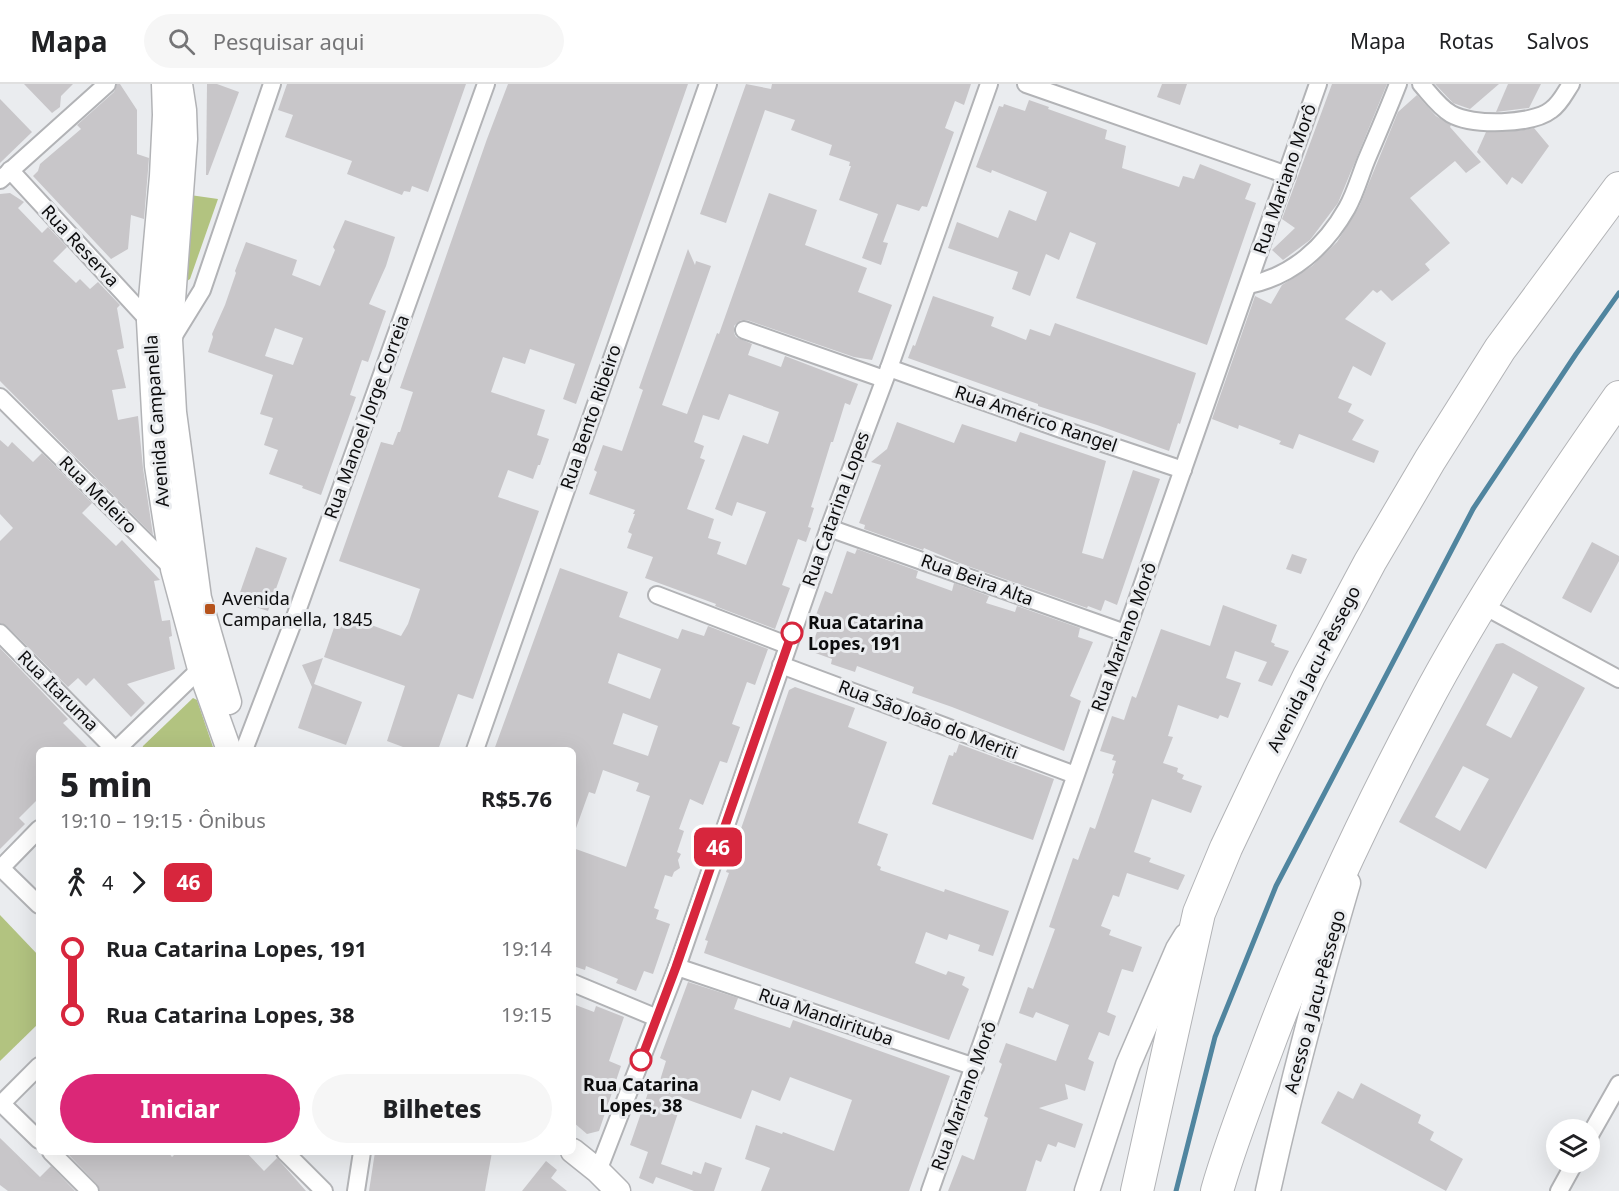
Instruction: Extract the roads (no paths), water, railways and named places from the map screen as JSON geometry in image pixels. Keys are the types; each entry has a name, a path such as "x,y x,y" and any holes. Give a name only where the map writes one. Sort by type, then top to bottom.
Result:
{"highway":[{"name":"Avenida Jacu-Pêssego","path":"1199,913 1226,848 1299,696 1370,561 1500,349 1619,188"},
{"path":"1217,1191 1280,1014 1316,925 1369,814 1424,706 1482,605 1556,488 1619,397"},
{"path":"1137,1191 1199,913"}],"main road":[{"name":"Avenida Campanella","path":"164,84 162,176 149,321 157,466 173,570 200,669 228,747"},
{"name":"Avenida Campanella","path":"180,84 185,139 171,340 174,412 198,591 219,673 243,747"},
{"name":"Acesso a Jacu-Pêssego","path":"1268,1191 1315,993 1369,814"},
{"name":"Avenida Jacu-Pêssego","path":"1087,1191 1128,1065 1178,949 1199,913"},
{"path":"576,1153 618,1191"}],"street":[{"path":"5,175 107,84"},
{"path":"171,340 202,290 272,84"},
{"name":"Rua Manoel Jorge Correia","path":"245,747 299,606 486,84"},
{"name":"Rua Bento Ribeiro","path":"476,747 708,84"},
{"name":"Rua Catarina Lopes","path":"598,1171 676,967 828,528 989,84"},
{"path":"1026,84 1287,175"},
{"name":"Rua Mariano Morô","path":"930,1191 1318,84"},
{"path":"1249,285 1266,282 1291,269 1316,250 1330,234 1348,207 1398,84"},
{"path":"1421,84 1451,114 1472,121 1500,122 1527,119 1551,111 1571,84"},
{"name":"Rua Reserva","path":"5,175 149,321 171,340"},
{"name":"Rua Américo Rangel","path":"744,330 886,373 1183,470"},
{"name":"Rua Meleiro","path":"0,397 173,570 198,591"},
{"name":"Rua Beira Alta","path":"828,528 1125,633"},
{"path":"657,595 787,645"},
{"path":"1482,605 1619,679"},
{"name":"Rua Itaruma","path":"0,633 112,747"},
{"name":"Rua São João do Meriti","path":"781,665 1075,775"},
{"path":"118,747 200,669"},
{"path":"36,832 0,868 36,902"},
{"name":"Rua Mandirituba","path":"676,967 975,1067"},
{"path":"576,985 657,1018"},
{"path":"36,1069 1,1103 36,1137"},
{"path":"1599,1119 1619,1084"},
{"path":"54,1155 90,1191"},
{"path":"288,1155 324,1191"},
{"path":"356,1191 362,1155"},
{"path":"1559,1191 1569,1173"}],"waterway":[{"path":"1176,1191 1215,1037 1276,886 1473,509 1619,293"}],"place":[{"name":"Avenida Campanella, 1845","path":"210,609"},
{"name":"Rua Catarina Lopes, 191","path":"792,633"},
{"name":"Rua Catarina Lopes, 38","path":"641,1060"}]}
